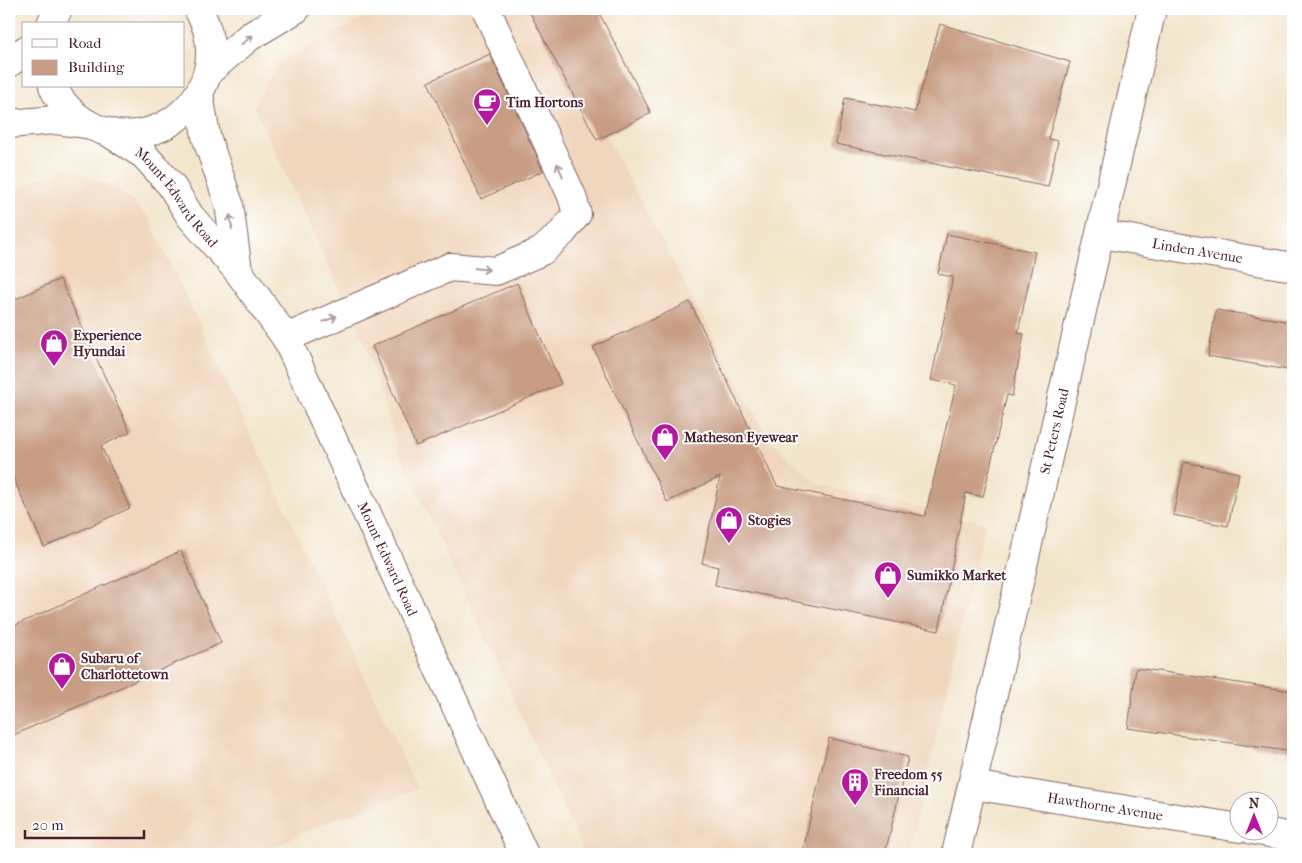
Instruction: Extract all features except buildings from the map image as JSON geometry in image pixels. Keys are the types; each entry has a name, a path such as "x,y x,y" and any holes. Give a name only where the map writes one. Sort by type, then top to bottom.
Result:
{"street":[{"name":"Mount Edward Road","path":"198,9 205,22 210,47 204,83 206,136 229,204 238,270"},
{"path":"9,124 56,120 134,135 160,128 182,115 204,83 249,37 296,9"},
{"path":"286,338 450,267 496,270 542,251 563,232 577,214 572,196 486,9"},
{"name":"St Peters Road","path":"956,854 1152,9"},
{"path":"9,63 22,52"},
{"name":"Mount Edward Road","path":"54,88 68,109 144,155 172,185 190,216 238,270 286,338 524,854"},
{"name":"Linden Avenue","path":"1100,234 1293,267"},
{"name":"Hawthorne Avenue","path":"972,785 1230,826"},
{"path":"1280,835 1293,837"}],"shaded area":[{"path":"378,9 537,9 769,440 819,485 985,523 909,854 585,854 400,454 365,343 254,107 277,64"},
{"path":"65,168 116,187 149,218 417,789 313,828 258,854 9,854 9,193"}],"place":[{"name":"Tim Hortons","path":"487,126"},
{"name":"Experience Hyundai","path":"54,367"},
{"name":"Matheson Eyewear","path":"665,461"},
{"name":"Stogies","path":"729,544"},
{"name":"Sumikko Market","path":"888,599"},
{"name":"Subaru of Charlottetown","path":"62,690"},
{"name":"Freedom 55 Financial","path":"855,806"}]}
